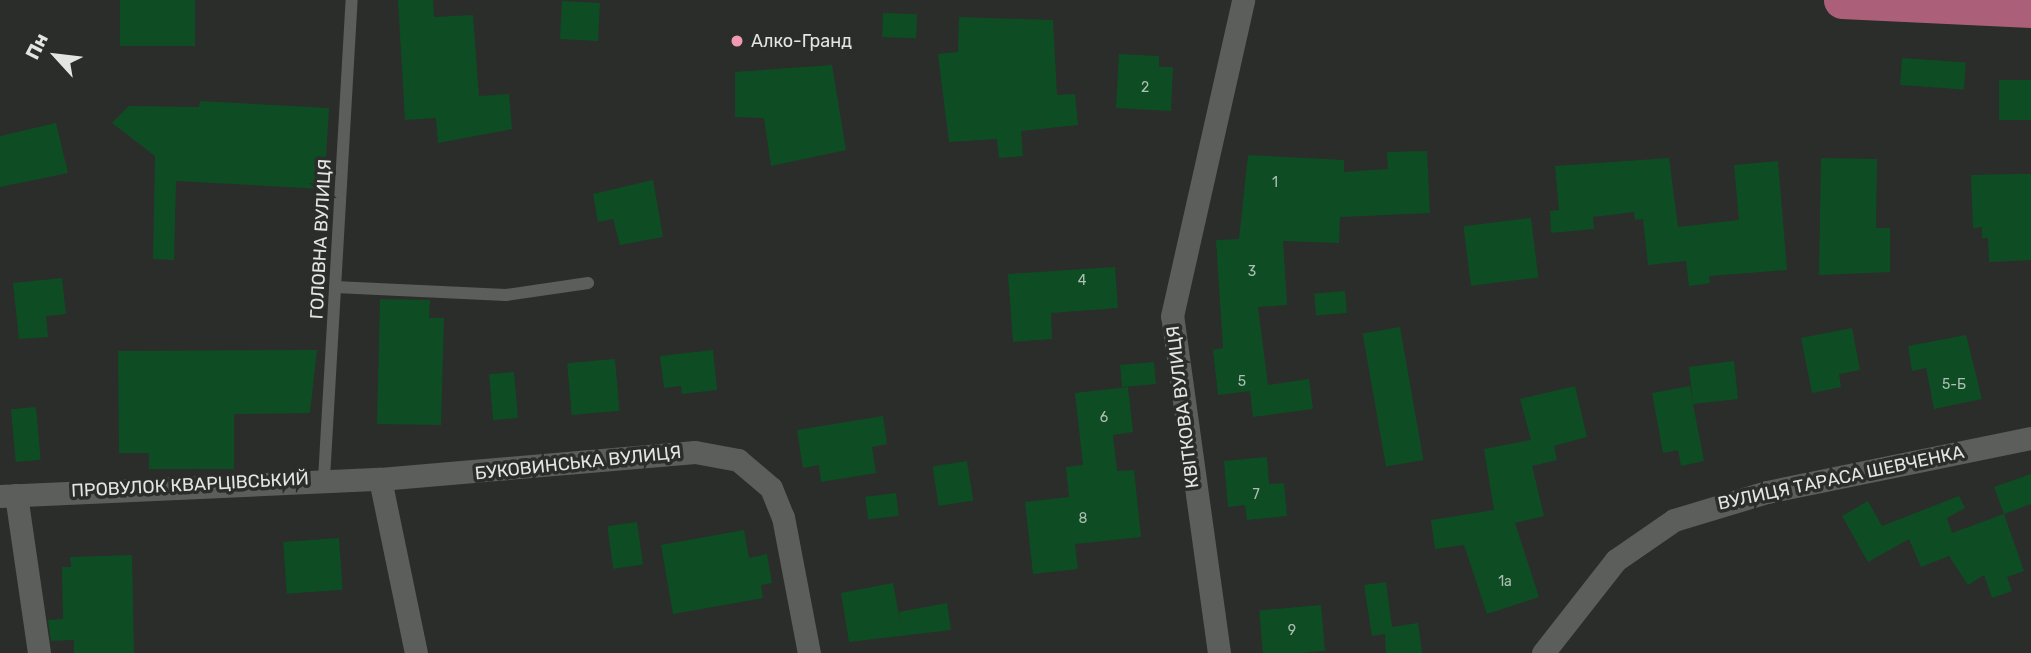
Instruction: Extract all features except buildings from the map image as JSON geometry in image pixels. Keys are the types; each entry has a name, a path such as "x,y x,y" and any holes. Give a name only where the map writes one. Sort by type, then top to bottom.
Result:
{"main road":[{"path":"1842,0 2031,9"}],"street":[{"name":"КВІТКОВА ВУЛИЦЯ","path":"1219,653 1172,316 1243,0"},
{"name":"ВУЛИЦЯ ТАРАСА ШЕВЧЕНКА","path":"1543,653 1616,560 1674,520 1768,492 2031,438"},
{"name":"БУКОВИНСЬКА ВУЛИЦЯ","path":"380,479 695,452 738,460 763,478 777,501 809,653"},
{"name":"ПРОВУЛОК КВАРЦІВСЬКИЙ","path":"8,496 324,479 380,479"},
{"path":"380,479 416,653"},
{"path":"8,496 39,653"}],"lane":[{"name":"ГОЛОВНА ВУЛИЦЯ","path":"324,479 352,0"},
{"path":"335,287 497,295 587,283"}],"place":[{"name":"Алко-Гранд","path":"737,41"}]}
